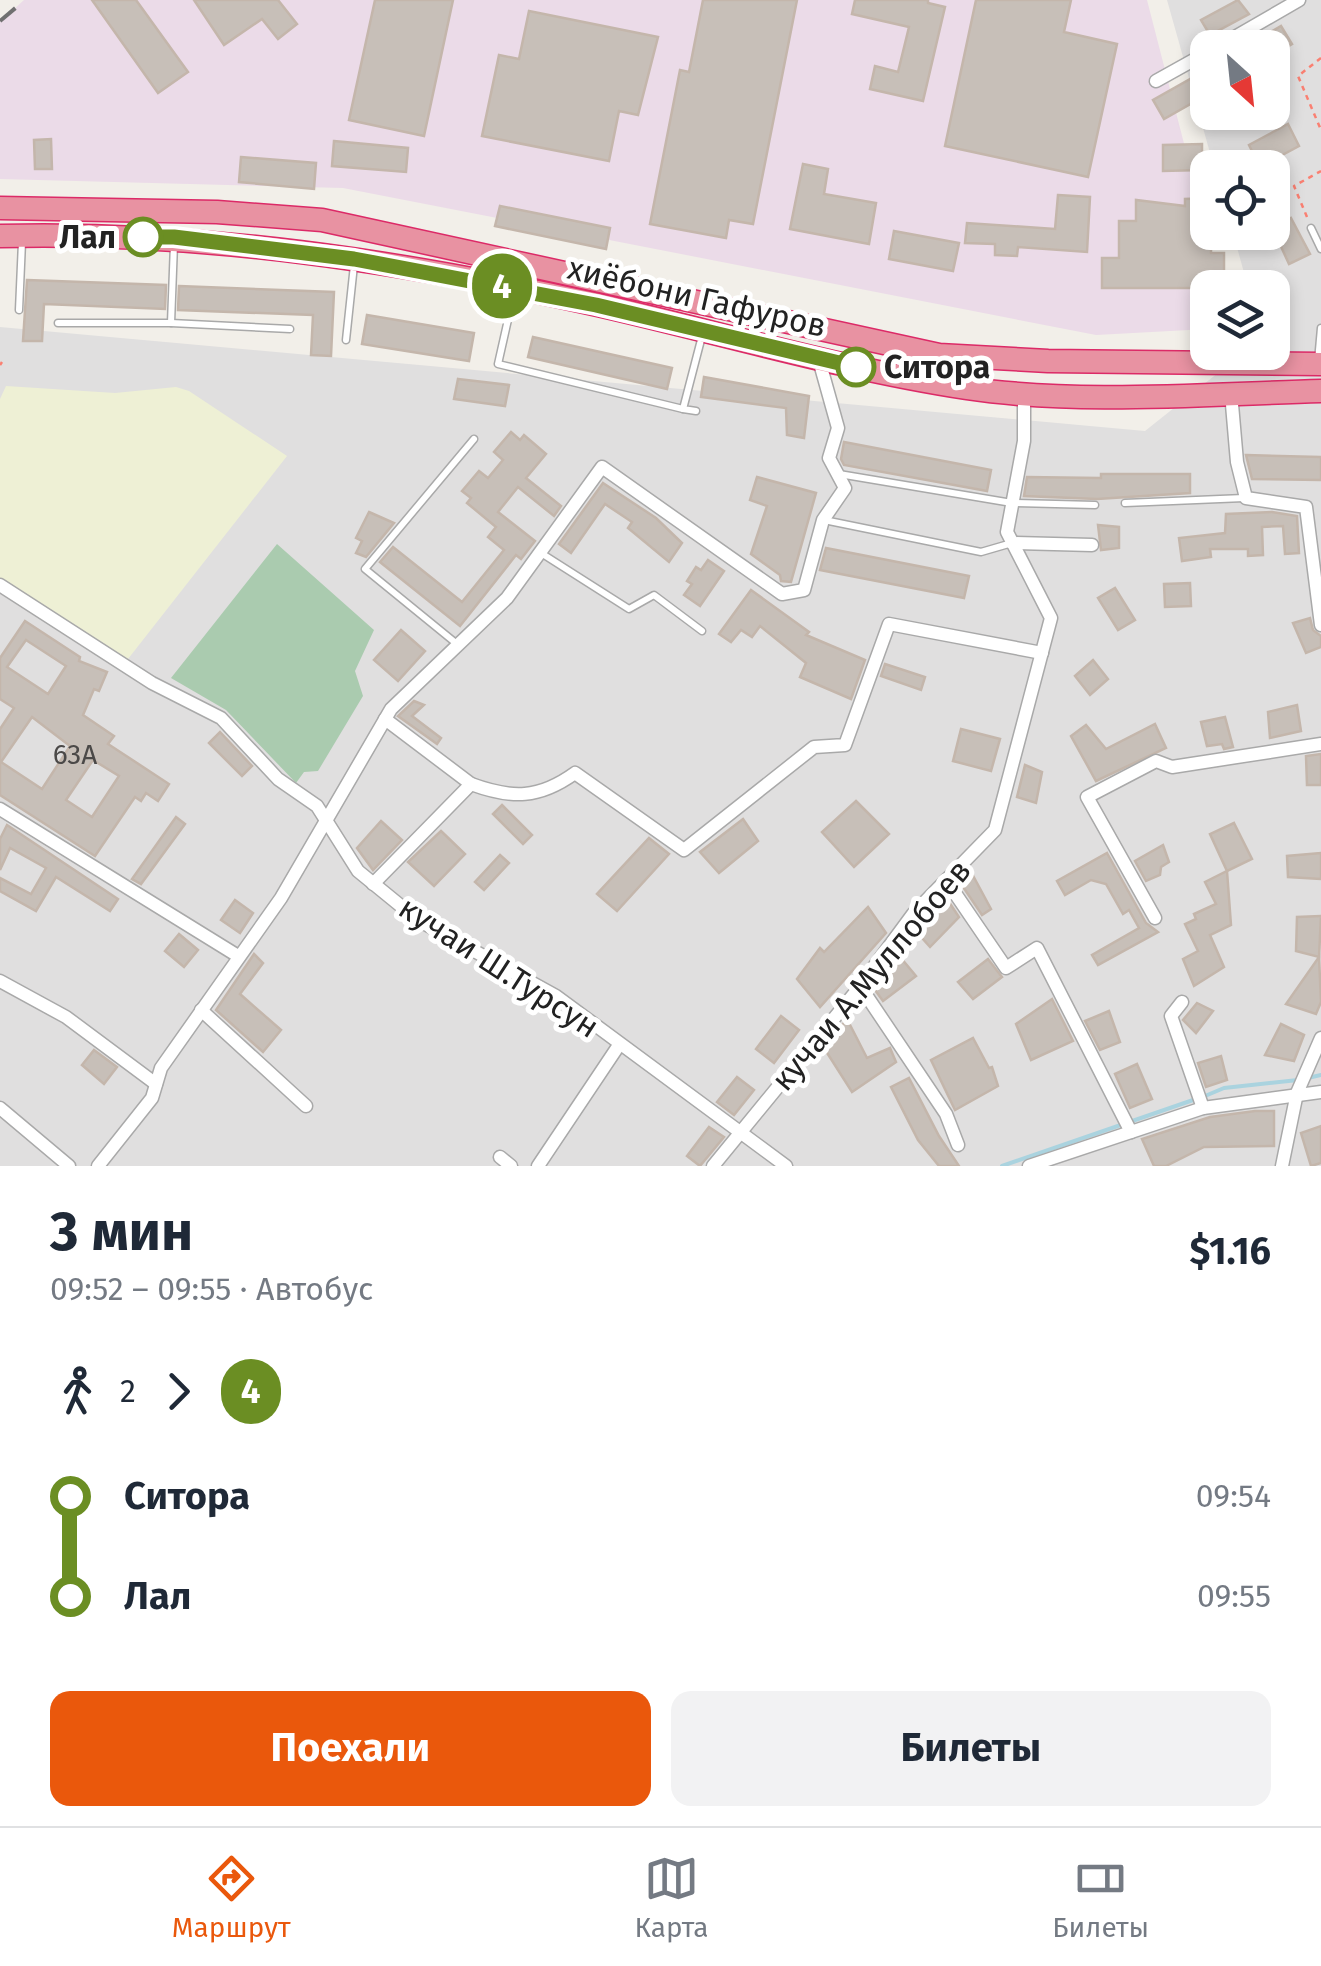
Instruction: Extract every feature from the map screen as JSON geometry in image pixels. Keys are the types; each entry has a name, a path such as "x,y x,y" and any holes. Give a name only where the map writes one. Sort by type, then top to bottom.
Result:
{"highway":[{"path":"0,208 217,212 322,220 939,355 1183,364 1319,364"},
{"path":"46,209 48,237"},
{"name":"хиёбони Гафуров","path":"11,236 174,237 354,259 596,305 819,360 968,388 1182,394 1321,391"},
{"path":"596,305 602,279"},
{"path":"1182,394 1183,364"}],"street":[{"path":"1247,30 1299,0"},
{"path":"1156,82 1190,62"},
{"path":"104,1163 152,1098 161,1068 281,898 384,719 507,598 602,467 782,594 804,590 823,520 844,488 829,458 838,428 819,360"},
{"path":"1024,392 1024,441 1009,538 1092,545"},
{"path":"1231,394 1246,498 1314,507 1321,626"},
{"name":"кучаи А.Муллобоев","path":"713,1166 914,914 995,830 1051,618 1009,538"},
{"name":"кучаи Ш.Турсун","path":"0,585 152,683 222,718 278,779 317,806 358,871 418,920 556,996 786,1166"},
{"path":"384,719 471,784 508,797 556,786 575,773 684,850 814,747 845,745 889,624 1042,653"},
{"path":"1155,918 1087,797 1156,762 1172,766 1321,744"},
{"path":"373,884 471,784"},
{"path":"0,809 238,956"},
{"path":"946,880 1006,968 1038,948 1128,1127"},
{"path":"0,981 66,1017 156,1084"},
{"path":"860,986 946,1114 958,1145"},
{"path":"1182,1002 1171,1016 1203,1108"},
{"path":"201,1010 306,1106"},
{"path":"1282,1166 1301,1084 1321,1038"},
{"path":"538,1166 620,1045"},
{"path":"1029,1166 1128,1127 1301,1084 1321,1092"},
{"path":"0,1108 69,1166"}],"lane":[{"path":"1312,228 1321,249"},
{"path":"11,236 19,310"},
{"path":"171,323 174,237"},
{"path":"346,340 354,259"},
{"path":"514,289 498,364 696,411"},
{"path":"58,324 171,323 290,329"},
{"path":"1319,364 1321,328"},
{"path":"683,409 704,330"},
{"path":"458,644 366,569 474,439"},
{"path":"837,474 1012,503 1096,505"},
{"path":"1125,503 1246,498"},
{"path":"823,520 982,552 1009,538"},
{"path":"540,553 630,609 654,595 702,631"}],"path":[{"path":"1321,58 1298,76 1321,130"},
{"path":"1312,228 1294,186 1321,171"}],"shaded area":[{"path":"24,0 1147,0 1190,167 1190,250 1211,250 1217,270 1190,270 1190,330 1096,335 343,188 0,179 0,22"},
{"path":"1167,0 1321,0 1321,1166 0,1166 0,327 1145,431 1222,370 1290,370 1290,270 1243,270 1238,250 1290,250 1290,150 1209,150 1204,130 1290,130 1290,30 1190,30 1190,82"}],"green space":[{"path":"6,386 115,393 176,387 189,391 287,456 128,659 0,578 0,399"},
{"path":"277,544 374,630 355,671 363,696 318,771 304,772 296,783 226,710 171,678"}],"building":[{"path":"92,0 136,0 188,72 158,93"},
{"path":"194,0 278,0 297,24 278,39 262,19 224,45"},
{"path":"375,0 453,0 424,136 349,120"},
{"path":"703,0 797,0 753,224 729,220 726,238 650,224 680,70 689,72"},
{"path":"855,0 928,0 945,7 923,101 870,89 875,66 898,72 909,27 852,14"},
{"path":"976,0 1071,0 1064,32 1117,44 1088,177 945,146"},
{"path":"1238,0 1249,14 1219,30 1207,30 1201,20"},
{"path":"529,11 658,37 638,115 619,111 609,161 482,136 499,55 519,59"},
{"path":"1190,79 1190,104 1164,119 1153,100"},
{"path":"1290,128 1299,146 1290,151 1252,150 1249,145 1277,130"},
{"path":"51,139 52,169 35,169 34,140"},
{"path":"334,141 408,148 406,172 332,166"},
{"path":"1202,144 1202,150 1190,150 1190,170 1163,171 1163,145"},
{"path":"241,157 316,163 314,189 239,182"},
{"path":"803,164 828,169 824,194 876,203 869,244 790,229"},
{"path":"1058,195 1090,197 1087,252 1018,247 1017,256 995,255 995,244 965,243 967,223 1055,229"},
{"path":"1185,199 1190,199 1190,250 1224,253 1224,270 1190,270 1190,288 1102,288 1102,258 1119,258 1119,221 1136,221 1136,200 1185,206"},
{"path":"500,206 610,228 606,249 495,226"},
{"path":"1290,218 1310,254 1289,264 1283,250 1290,250"},
{"path":"894,231 959,243 953,271 889,259"},
{"path":"27,280 166,285 165,309 44,304 42,341 23,341"},
{"path":"179,286 334,292 331,356 311,355 313,315 178,310"},
{"path":"367,315 474,333 469,361 362,344"},
{"path":"533,337 672,368 667,389 528,357"},
{"path":"704,377 809,396 804,438 787,435 786,408 701,397"},
{"path":"458,379 509,385 505,406 454,399"},
{"path":"511,432 520,440 524,435 546,454 526,478 561,506 554,516 518,487 498,512 535,541 521,559 516,555 460,626 380,562 393,547 462,602 504,550 488,537 496,527 467,503 471,498 462,491 479,471 488,478 503,460 494,452"},
{"path":"844,442 991,470 987,491 844,465"},
{"path":"1246,455 1321,457 1321,480 1252,479"},
{"path":"1101,474 1190,474 1190,493 1097,499 1024,496 1027,477 1101,478"},
{"path":"757,477 816,493 791,582 781,581 780,575 751,554 767,506 750,500"},
{"path":"603,483 656,518 682,543 669,562 628,528 632,522 605,504 571,553 559,544"},
{"path":"369,512 394,523 366,557 356,553 362,541 356,538"},
{"path":"1272,512 1297,516 1299,553 1285,554 1283,526 1262,527 1263,555 1248,556 1248,549 1210,549 1211,557 1182,561 1179,538 1225,533 1226,514"},
{"path":"1098,525 1119,527 1119,548 1101,550"},
{"path":"826,548 969,576 964,598 820,570"},
{"path":"708,560 724,571 700,606 684,595 692,584 687,581 696,567 701,570"},
{"path":"1190,583 1191,606 1165,607 1164,584"},
{"path":"1115,588 1135,620 1118,630 1098,598"},
{"path":"751,590 809,632 806,635 865,660 851,699 800,677 806,663 760,626 752,637 741,630 731,642 719,634"},
{"path":"1310,618 1313,630 1321,636 1321,647 1306,653 1293,623"},
{"path":"25,621 80,657 79,661 107,672 99,691 94,689 83,715 114,736 108,744 169,784 158,801 146,793 141,801 135,797 95,856 0,795 0,729 14,708 0,699 0,658","holes":["26,640 66,666 48,694 7,667","32,717 70,746 42,789 1,762","93,760 119,776 92,817 66,800"]},
{"path":"401,630 425,651 398,681 374,660"},
{"path":"1093,660 1108,679 1090,695 1075,676"},
{"path":"885,664 925,677 921,690 881,676"},
{"path":"414,701 424,705 412,716 441,738 437,744 398,716"},
{"path":"1297,705 1301,731 1270,738 1268,712"},
{"path":"1225,717 1233,747 1207,746 1201,722"},
{"path":"1155,724 1166,748 1096,781 1071,736 1086,725 1106,749"},
{"path":"961,729 1000,739 991,771 953,761"},
{"path":"220,732 252,766 242,776 209,743"},
{"path":"1321,754 1321,785 1307,785 1306,756"},
{"path":"1025,765 1042,772 1036,803 1017,797"},
{"path":"856,801 889,834 854,867 822,832"},
{"path":"502,805 532,835 523,844 493,814"},
{"path":"176,817 185,824 141,884 132,879"},
{"path":"743,819 758,841 719,873 700,852"},
{"path":"381,821 402,840 373,870 357,848"},
{"path":"1234,823 1252,859 1227,871 1210,834"},
{"path":"7,825 118,899 110,911 56,877 36,911 0,891 0,878 31,894 46,868 10,848 0,870 0,839"},
{"path":"441,831 465,854 434,886 408,862"},
{"path":"649,838 669,854 617,911 597,894"},
{"path":"1163,845 1169,862 1161,867 1160,875 1146,881 1135,861"},
{"path":"1107,853 1146,923 1158,932 1098,965 1092,955 1139,928 1129,910 1123,914 1106,884 1091,880 1065,895 1057,881"},
{"path":"1321,853 1321,879 1288,877 1287,856"},
{"path":"500,855 509,863 484,890 475,882"},
{"path":"970,870 991,909 982,915 959,881"},
{"path":"1227,871 1231,925 1210,935 1224,967 1194,986 1183,959 1198,951 1185,924 1196,919 1194,914 1216,904 1205,882"},
{"path":"945,896 959,917 930,947 914,929"},
{"path":"235,900 253,913 240,933 221,920"},
{"path":"868,907 886,933 820,1007 797,979 820,948 824,952"},
{"path":"1321,916 1319,957 1296,951 1297,917"},
{"path":"179,934 198,950 184,967 165,951"},
{"path":"254,954 263,963 240,994 281,1030 263,1052 216,1010"},
{"path":"1319,957 1321,1002 1316,1014 1286,1004"},
{"path":"901,958 916,976 883,1001 872,986"},
{"path":"988,959 1002,977 973,999 958,982"},
{"path":"1052,999 1073,1041 1031,1060 1016,1024"},
{"path":"1197,1003 1213,1011 1196,1033 1183,1020"},
{"path":"1109,1011 1120,1042 1100,1050 1085,1021"},
{"path":"781,1016 799,1030 774,1063 756,1049"},
{"path":"847,1019 867,1058 890,1048 896,1062 852,1092 824,1048"},
{"path":"1281,1024 1304,1035 1294,1061 1265,1055"},
{"path":"973,1038 989,1068 992,1067 998,1086 955,1110 931,1060"},
{"path":"94,1050 117,1067 104,1084 82,1065"},
{"path":"1221,1056 1227,1080 1206,1087 1198,1063"},
{"path":"1137,1064 1152,1099 1130,1108 1115,1074"},
{"path":"737,1077 754,1090 734,1115 717,1102"},
{"path":"909,1078 959,1166 939,1166 918,1140 891,1087"},
{"path":"1274,1111 1274,1146 1204,1147 1166,1166 1154,1166 1142,1139 1210,1117"},
{"path":"1321,1126 1321,1163 1311,1166 1301,1133"},
{"path":"709,1127 724,1137 700,1166 687,1156"}],"waterway":[{"path":"1308,1078 1321,1075"},
{"path":"1205,1096 1224,1088 1298,1080"},
{"path":"1002,1166 1196,1099"}],"railway":[{"path":"0,21 25,0"}],"bus line":[{"name":"4","path":"143,237 174,237 354,259 596,305 856,367"}],"place":[{"name":"Лал","path":"143,237"},
{"name":"Ситора","path":"856,367"}]}
